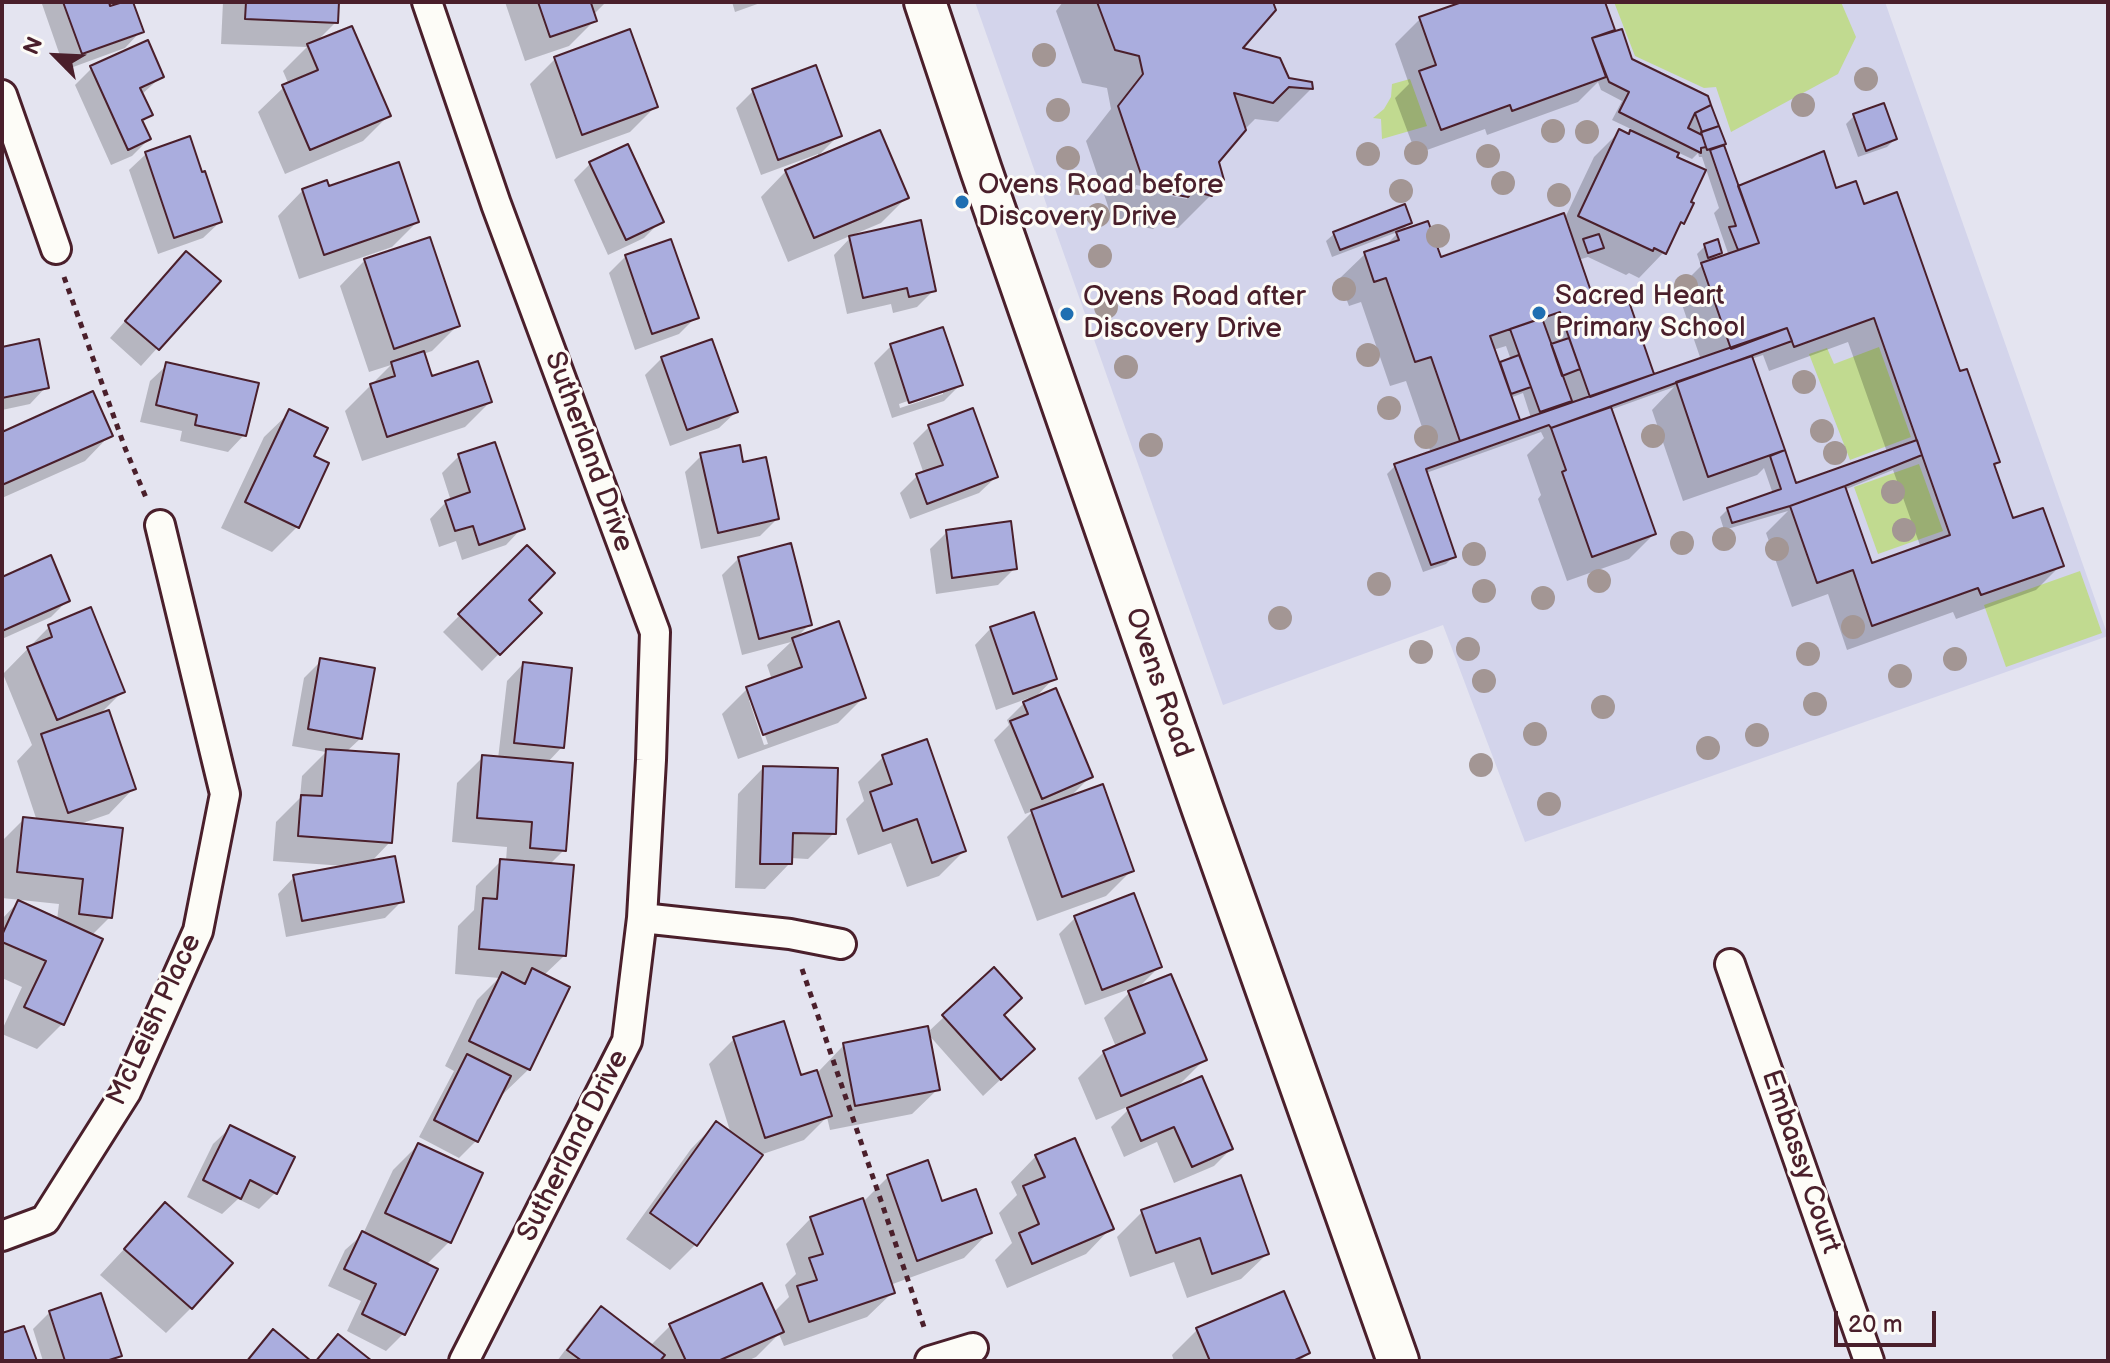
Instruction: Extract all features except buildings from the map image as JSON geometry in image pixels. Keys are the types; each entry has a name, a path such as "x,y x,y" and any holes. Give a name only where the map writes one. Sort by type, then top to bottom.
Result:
{"street":[{"name":"Sutherland Drive","path":"427,2 496,204 655,632 642,918 627,1041 464,1361"},
{"name":"Ovens Road","path":"925,2 1064,410 1398,1361"},
{"path":"2,95 56,249"},
{"name":"McLeish Place","path":"2,1236 45,1220 126,1092 198,931 225,794 160,525"},
{"path":"642,918 790,934 841,944"},
{"name":"Embassy Court","path":"1730,964 1869,1361"},
{"path":"933,1360 973,1348"}],"path":[{"path":"56,249 68,293 125,448 160,525"},
{"path":"790,934 933,1360"}],"shaded area":[{"name":"Sacred Heart Primary School","path":"975,2 1885,2 2108,636 1525,842 1443,625 1223,705"}],"green space":[{"path":"1614,2 1841,2 1856,37 1838,74 1731,132 1716,87 1704,88 1635,56"},
{"path":"1410,79 1427,126 1382,139 1381,119 1373,118 1384,109 1391,97 1392,84"},
{"path":"1879,347 1911,437 1850,460 1809,354 1827,348 1834,364"},
{"path":"1919,464 1943,531 1878,554 1854,487"},
{"path":"2080,571 2102,633 2006,667 1984,605"}],"place":[{"name":"Ovens Road before Discovery Drive","path":"962,202"},
{"name":"Sacred Heart Primary School","path":"1539,313"},
{"name":"Ovens Road after Discovery Drive","path":"1067,314"}]}
